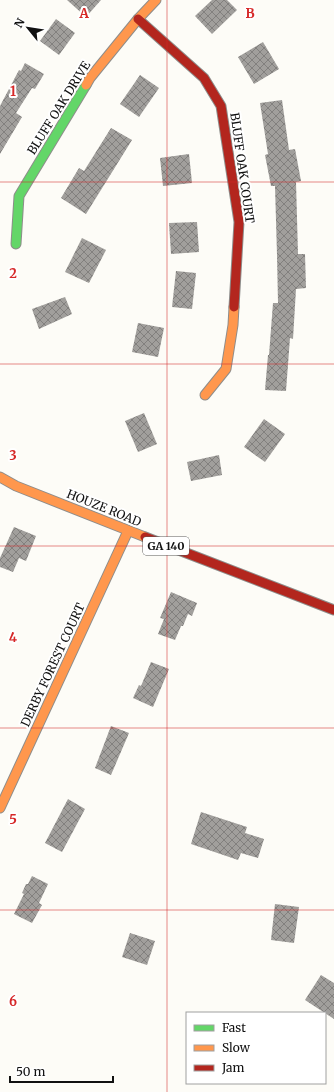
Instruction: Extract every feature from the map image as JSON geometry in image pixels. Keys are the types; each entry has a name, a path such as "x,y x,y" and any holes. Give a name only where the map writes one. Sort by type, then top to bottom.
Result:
{"street":[{"name":"BLUFF OAK DRIVE","path":"16,244 19,196 90,78 138,19 156,0"},
{"name":"BLUFF OAK COURT","path":"138,19 204,78 220,106 239,222 234,325 226,369 204,395"},
{"name":"HOUZE ROAD","path":"0,477 16,486 128,531 334,610"},
{"name":"DERBY FOREST COURT","path":"0,808 128,531"}],"building":[{"path":"67,0 101,0 86,17"},
{"path":"212,0 227,0 237,10 212,34 195,16"},
{"path":"56,19 75,33 59,55 40,41"},
{"path":"263,42 279,69 254,84 238,57"},
{"path":"25,63 44,74 35,89 32,88 16,113 22,117 0,154 0,106 19,70 21,71"},
{"path":"140,75 159,88 139,117 120,104"},
{"path":"282,100 289,150 295,149 301,181 296,182 298,254 305,254 306,288 296,289 293,339 290,338 286,391 265,390 273,303 278,303 275,186 271,186 265,155 268,154 260,103"},
{"path":"111,128 132,140 86,214 61,198 79,168 84,171"},
{"path":"189,154 192,183 163,186 160,158"},
{"path":"197,222 199,252 171,254 169,223"},
{"path":"82,238 106,250 89,283 65,272"},
{"path":"176,271 196,273 192,309 172,307"},
{"path":"65,297 72,314 39,329 32,309"},
{"path":"138,323 164,328 158,357 132,352"},
{"path":"144,413 157,444 138,452 125,421"},
{"path":"264,419 285,434 265,462 244,447"},
{"path":"219,455 222,475 191,481 187,462"},
{"path":"14,527 36,536 26,561 19,558 13,572 0,567 0,558"},
{"path":"171,592 197,603 192,616 188,614 175,640 158,634 164,619 160,618"},
{"path":"151,662 169,669 153,707 133,698 139,685 141,686"},
{"path":"111,726 129,733 111,775 95,768"},
{"path":"68,799 85,809 62,852 45,843"},
{"path":"201,812 247,827 245,833 264,839 258,858 241,853 238,860 191,844"},
{"path":"32,876 48,884 39,903 42,905 32,923 14,914 24,894 22,893 26,884 28,884"},
{"path":"275,904 299,907 294,943 271,940"},
{"path":"130,933 155,941 147,965 122,957"},
{"path":"321,975 334,983 334,1019 326,1014 326,1012 323,1012 305,1000"}],"traffic: fast":[{"path":"16,244 19,196 86,85"}],"traffic: slow":[{"path":"86,85 138,19 156,0"},
{"path":"205,395 226,369 233,325 234,307"},
{"path":"0,477 16,486 145,537"},
{"path":"0,808 128,531"}],"traffic: jam":[{"path":"138,19 204,78 221,106 239,222 234,307"},
{"path":"145,537 334,610"}]}
